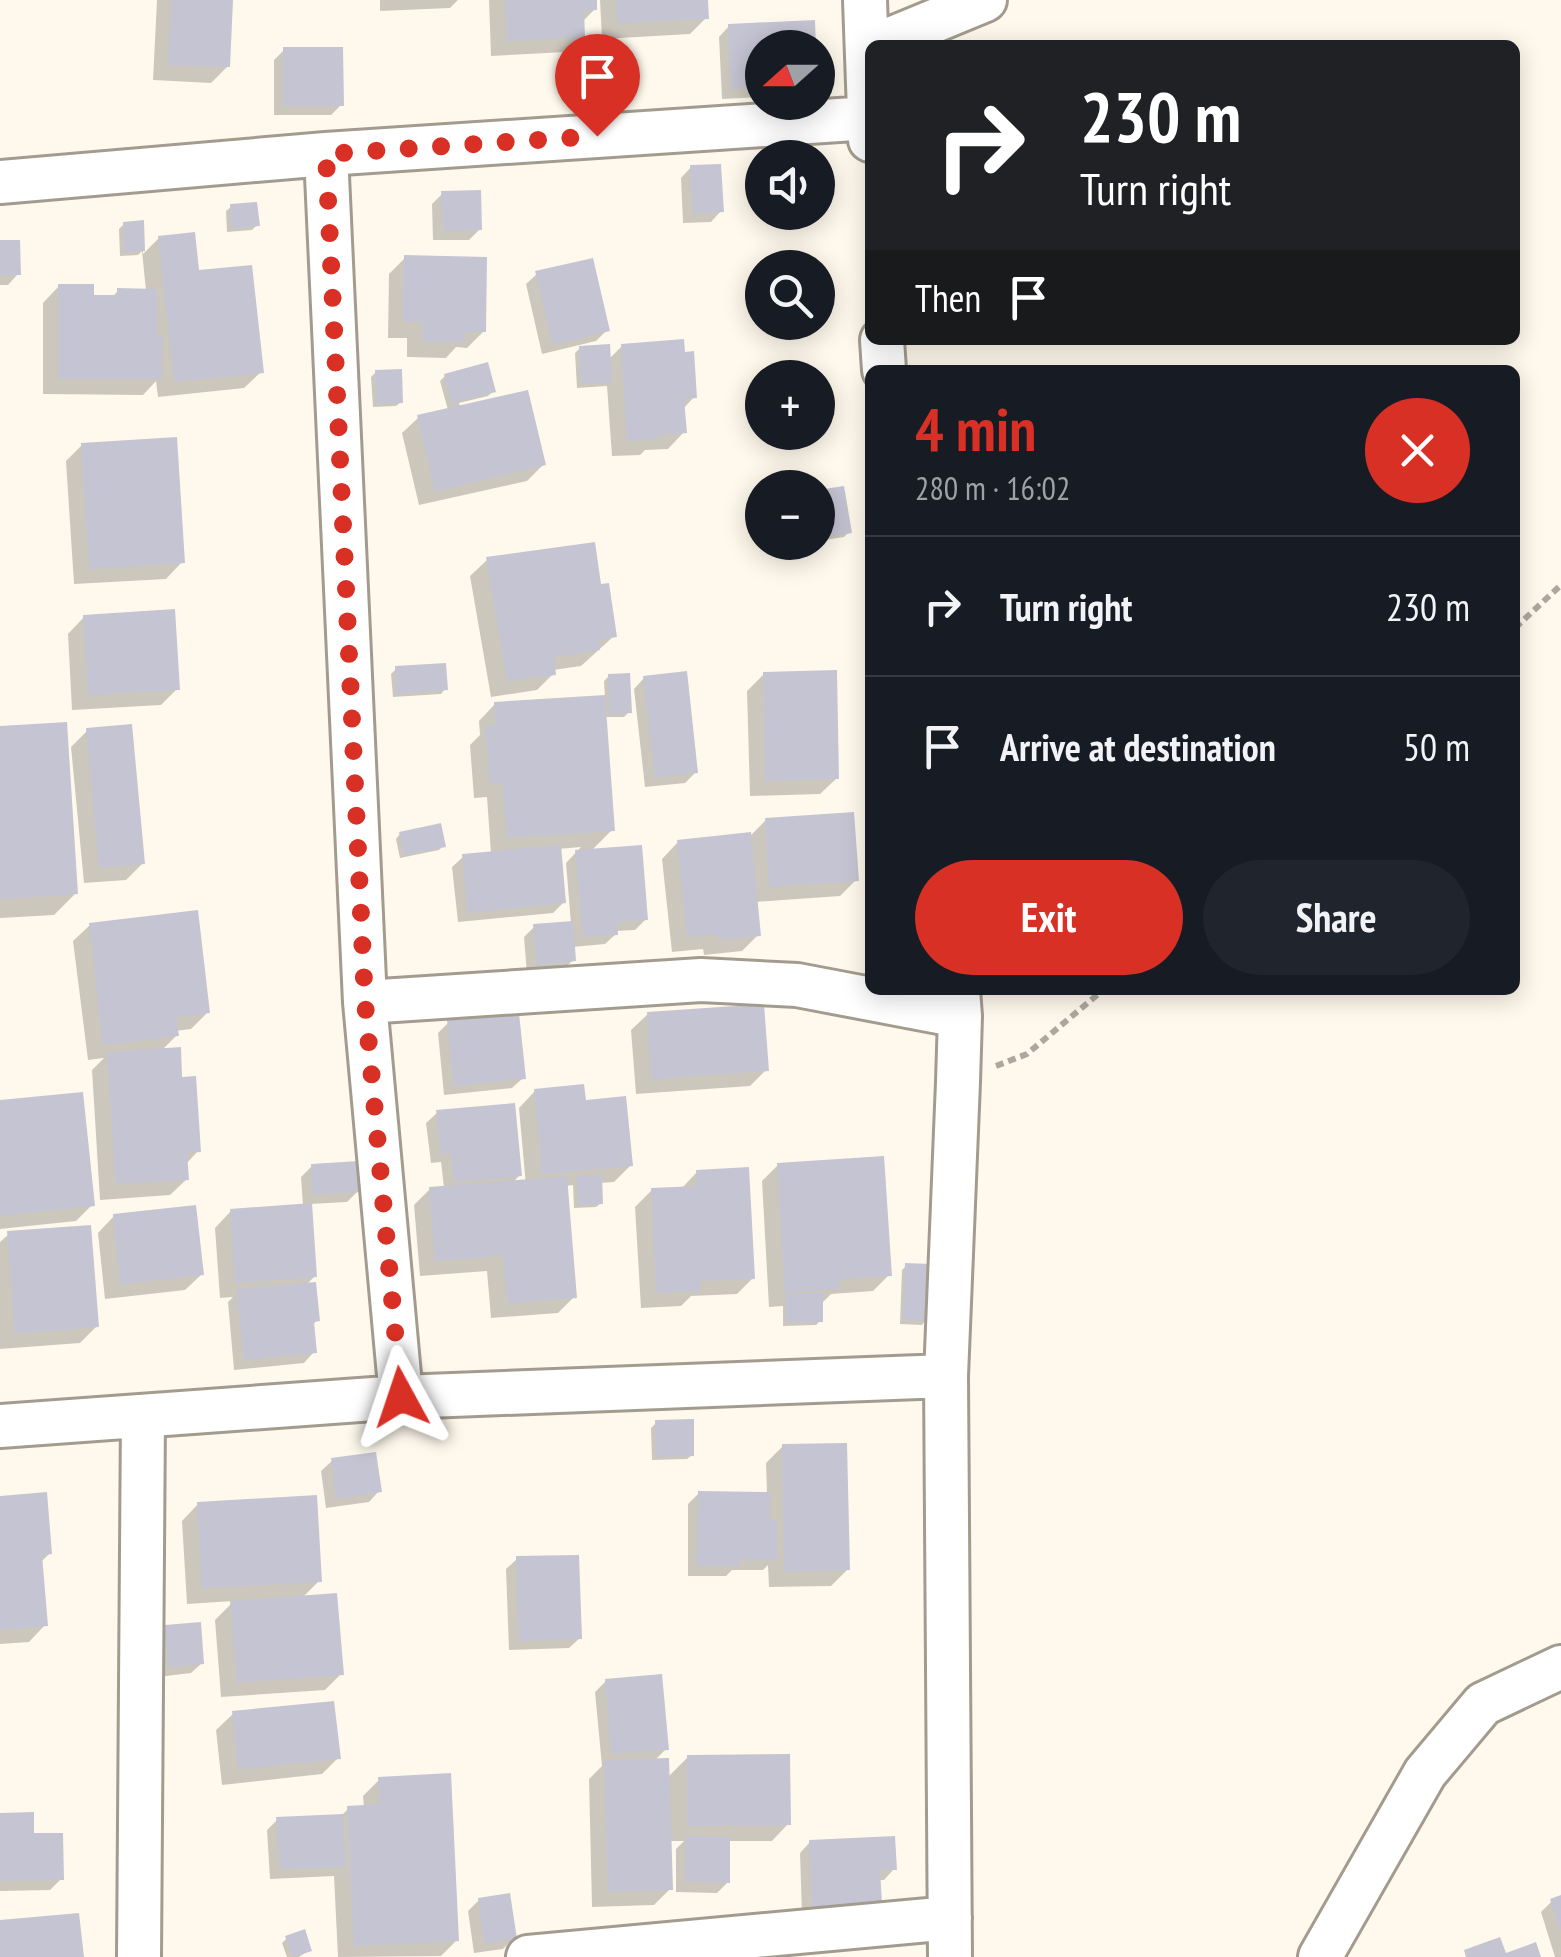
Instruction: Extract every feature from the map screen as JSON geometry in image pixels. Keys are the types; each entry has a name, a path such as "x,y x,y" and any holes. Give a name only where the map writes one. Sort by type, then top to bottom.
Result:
{"street":[{"path":"866,0 870,40"},
{"path":"888,40 985,0"},
{"path":"0,182 326,154 865,118"},
{"path":"326,154 365,1002 401,1397"},
{"path":"365,1002 701,980 865,993"},
{"path":"528,1957 950,1938 946,1376 959,1003 887,995"},
{"path":"0,1426 401,1397 946,1376"},
{"path":"139,1957 143,1416"},
{"path":"1320,1957 1425,1773 1483,1704 1561,1667"}],"path":[{"path":"1520,623 1561,584"},
{"path":"958,1082 1027,1054 1097,995"}],"building":[{"path":"171,0 233,0 230,67 168,65"},
{"path":"505,0 597,0 597,10 584,11 585,37 507,41"},
{"path":"616,0 708,0 709,19 617,23"},
{"path":"815,20 815,30 745,30 745,89 731,89 728,24"},
{"path":"283,47 343,47 344,106 283,106"},
{"path":"721,164 724,212 693,214 690,165"},
{"path":"481,190 482,230 443,231 441,191"},
{"path":"257,202 260,226 231,228 230,204"},
{"path":"144,220 145,251 124,253 123,222"},
{"path":"195,232 199,270 252,265 264,373 174,382 158,236"},
{"path":"0,240 20,240 21,275 0,275"},
{"path":"404,255 487,257 486,332 465,332 465,342 422,342 423,322 403,322"},
{"path":"593,258 610,331 553,345 535,271"},
{"path":"58,284 94,284 94,295 117,295 117,288 157,289 162,379 58,379"},
{"path":"684,339 685,352 694,351 697,398 684,399 687,433 627,441 621,344"},
{"path":"610,344 612,383 581,384 579,346"},
{"path":"488,362 496,392 451,403 444,374"},
{"path":"402,369 403,403 377,404 375,370"},
{"path":"528,390 546,465 435,491 417,415"},
{"path":"177,437 185,563 89,569 81,443"},
{"path":"844,486 852,533 835,536 835,487"},
{"path":"595,542 601,584 609,583 617,637 599,640 600,650 554,657 556,675 507,681 486,557"},
{"path":"175,609 180,690 88,695 83,615"},
{"path":"446,663 448,690 396,694 395,666"},
{"path":"837,670 839,779 765,781 763,672"},
{"path":"687,671 698,773 655,778 643,676"},
{"path":"630,673 632,713 609,714 608,674"},
{"path":"605,695 615,831 507,838 502,782 490,783 485,726 496,725 494,702"},
{"path":"67,722 78,894 0,899 0,726"},
{"path":"132,724 145,864 99,868 86,728"},
{"path":"854,812 859,881 769,887 765,818"},
{"path":"441,823 446,847 404,855 399,832"},
{"path":"751,832 761,936 719,940 718,934 687,937 677,840"},
{"path":"561,845 566,903 468,913 462,854"},
{"path":"642,845 648,920 617,922 618,935 583,937 575,850"},
{"path":"198,910 210,1013 176,1017 179,1036 103,1045 89,923"},
{"path":"573,921 576,961 537,965 533,924"},
{"path":"764,1004 769,1071 651,1079 647,1012"},
{"path":"519,1013 526,1079 454,1086 447,1020"},
{"path":"181,1047 182,1077 196,1076 201,1152 187,1153 189,1180 116,1184 107,1052"},
{"path":"584,1084 586,1100 626,1096 633,1166 542,1174 534,1089"},
{"path":"83,1092 95,1206 0,1216 0,1100"},
{"path":"515,1103 522,1176 454,1182 451,1153 441,1154 436,1110"},
{"path":"884,1156 892,1276 839,1279 839,1289 785,1292 777,1163"},
{"path":"359,1161 361,1192 313,1195 311,1164"},
{"path":"749,1167 755,1279 700,1281 700,1291 656,1293 651,1188 697,1186 696,1170"},
{"path":"577,1175 602,1175 603,1204 578,1205"},
{"path":"567,1176 577,1298 507,1303 503,1256 435,1261 429,1187"},
{"path":"312,1203 317,1277 235,1283 230,1209"},
{"path":"196,1205 204,1275 120,1284 113,1214"},
{"path":"91,1225 99,1327 15,1334 7,1231"},
{"path":"905,1263 931,1264 929,1321 903,1320"},
{"path":"316,1282 320,1321 314,1322 317,1353 244,1360 237,1289"},
{"path":"786,1293 823,1293 823,1322 786,1322"},
{"path":"694,1419 694,1456 656,1457 655,1420"},
{"path":"847,1443 850,1570 784,1572 782,1444"},
{"path":"376,1452 382,1492 336,1499 331,1458"},
{"path":"698,1491 770,1492 770,1520 777,1520 777,1560 739,1560 740,1566 697,1566"},
{"path":"47,1492 52,1554 42,1555 48,1626 0,1630 0,1496"},
{"path":"317,1495 322,1582 202,1588 197,1502"},
{"path":"579,1555 582,1639 519,1641 516,1556"},
{"path":"337,1593 344,1675 237,1682 230,1601"},
{"path":"201,1622 204,1664 168,1667 165,1625"},
{"path":"662,1674 669,1750 611,1754 605,1679"},
{"path":"334,1701 341,1759 238,1769 232,1711"},
{"path":"790,1754 791,1825 687,1826 687,1755"},
{"path":"669,1758 673,1890 608,1892 604,1760"},
{"path":"451,1773 459,1941 354,1946 347,1806 380,1804 378,1777"},
{"path":"34,1812 34,1833 63,1833 64,1880 0,1881 0,1813"},
{"path":"343,1814 346,1867 280,1869 276,1817"},
{"path":"686,1836 730,1837 730,1883 685,1882"},
{"path":"895,1836 897,1870 880,1870 882,1903 812,1906 809,1840"},
{"path":"510,1893 517,1939 484,1944 478,1898"},
{"path":"1561,1895 1561,1930 1560,1930 1550,1899"},
{"path":"79,1913 84,1957 0,1957 0,1920"},
{"path":"305,1929 312,1951 293,1957 285,1936"},
{"path":"1500,1937 1506,1953 1536,1942 1541,1957 1466,1957 1464,1950"}],"route":[{"path":"401,1397 365,1002 326,154 597,136"}]}
